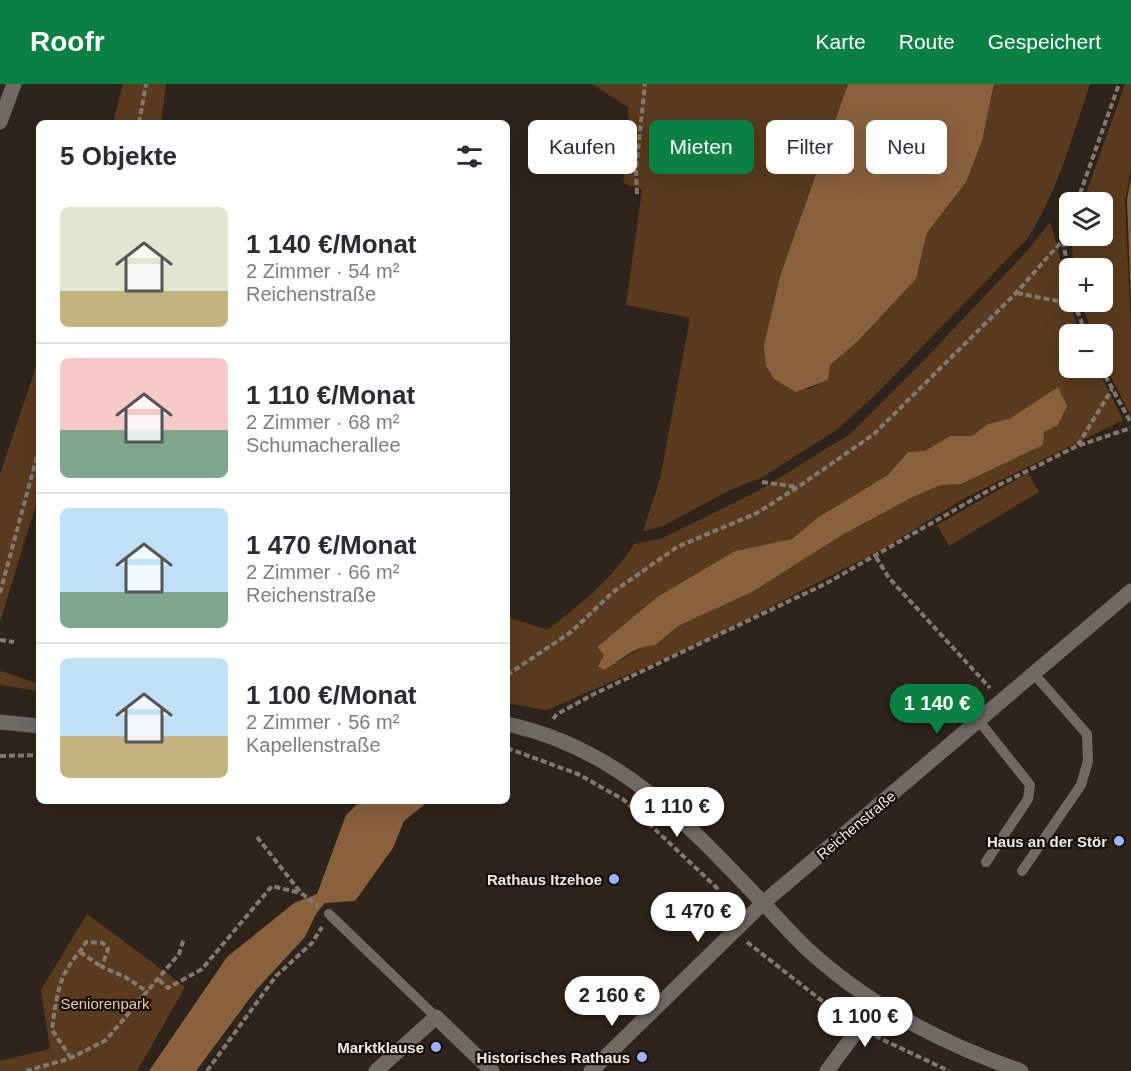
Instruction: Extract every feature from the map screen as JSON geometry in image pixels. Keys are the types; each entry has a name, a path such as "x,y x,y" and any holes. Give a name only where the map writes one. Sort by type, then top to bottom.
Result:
{"street":[{"path":"0,122 14,84"},
{"name":"Reichenstraße","path":"591,1071 763,903 1131,591"},
{"path":"0,722 36,726"},
{"path":"510,725 542,734 600,760 649,790 695,831 815,956 877,1004 971,1054 1021,1071"},
{"path":"827,1071 877,1004"},
{"path":"376,1071 436,1017 492,1071"}],"lane":[{"path":"1022,871 1081,785 1088,760 1087,734 1034,674"},
{"path":"980,721 1030,785 1028,799 986,862"},
{"path":"329,914 436,1017"}],"path":[{"path":"140,120 146,84"},
{"path":"637,194 636,170 645,84"},
{"path":"1081,192 1119,84"},
{"path":"510,673 571,632 613,592 677,547 757,513 798,488 874,434 1016,293 1059,245"},
{"path":"1016,293 1057,301 1078,313 1082,324"},
{"path":"1106,378 1131,423"},
{"path":"1077,446 1112,389"},
{"path":"542,734 557,714 594,694 876,557 993,488 1077,446 1131,428"},
{"path":"0,593 36,460"},
{"path":"762,482 798,488"},
{"path":"876,557 889,578 1002,702"},
{"path":"0,640 14,642"},
{"path":"510,749 578,774 624,800 717,888 721,914 751,946 843,1018 949,1071"},
{"path":"0,756 36,755"},
{"path":"159,980 168,988 202,969 272,886 301,893 257,837"},
{"path":"207,1071 276,976 312,943 329,914"},
{"path":"26,1071 71,1058 106,1041 179,954 184,938"},
{"path":"71,1058 52,1030 59,986 68,967 86,942 103,943 108,949 102,967"},
{"path":"80,952 148,992"}],"green space":[{"path":"123,84 166,84 161,120 114,120"},
{"path":"592,84 848,84 835,120 766,120 766,174 816,174 781,273 766,366 784,384 803,389 828,380 830,365 857,342 916,279 927,233 966,182 982,141 994,84 1090,84 1056,183 1028,238 876,394 839,428 763,477 730,490 663,526 643,531 660,479 690,318 626,305 642,190 623,183 624,174 637,174 637,120 629,120 628,107"},
{"path":"1125,84 1131,84 1131,169 1125,201 1131,329 1131,416 1112,378 1113,324 1089,324 1084,312 1113,312 1113,258 1073,258 1072,246 1113,246 1113,192 1087,192"},
{"path":"1050,222 1060,258 1059,312 1073,312 1077,324 1059,324 1059,378 1102,378 1123,420 961,500 886,547 707,640 547,710 510,704 510,618 548,630 605,581 634,544 661,539 758,491 850,434 928,356 1029,249","holes":["1058,387 1058,424 1044,432 1042,445 961,484 941,485 911,498 842,535 752,592 678,626 657,645 645,645 618,662 598,666 604,655 597,647 657,597 735,551 792,539 817,518 888,475 908,452 925,451 950,436 972,436 988,424 1009,420"]},
{"path":"36,367 36,505 0,622 0,474"},
{"path":"1028,473 1039,492 949,546 937,525"},
{"path":"0,671 36,683 36,691 0,685"},
{"name":"Seniorenpark","path":"87,914 185,987 137,1071 0,1071 0,1061 50,1049 41,990"}],"shaded area":[{"path":"848,84 994,84 982,141 966,182 927,233 916,279 857,342 830,365 828,380 796,392 774,379 766,366 764,345 781,273 816,174 854,174 854,120 835,120"},
{"path":"1131,178 1131,304 1127,200"},
{"path":"1058,387 1067,406 1058,425 1044,432 1043,445 961,484 941,485 911,498 842,535 752,592 678,626 656,645 635,650 604,670 598,666 604,655 597,647 657,597 735,551 792,539 817,518 888,475 908,452 925,451 950,436 972,436 988,424 1009,419"},
{"path":"357,804 425,804 404,821 393,848 355,901 325,903 316,914 305,937 256,990 196,1071 149,1071 227,957 294,903 317,894 346,815"}],"place":[{"name":"Haus an der Stör","path":"1119,841"},
{"name":"Rathaus Itzehoe","path":"614,879"},
{"name":"Marktklause","path":"436,1047"},
{"name":"Historisches Rathaus","path":"642,1057"}]}
